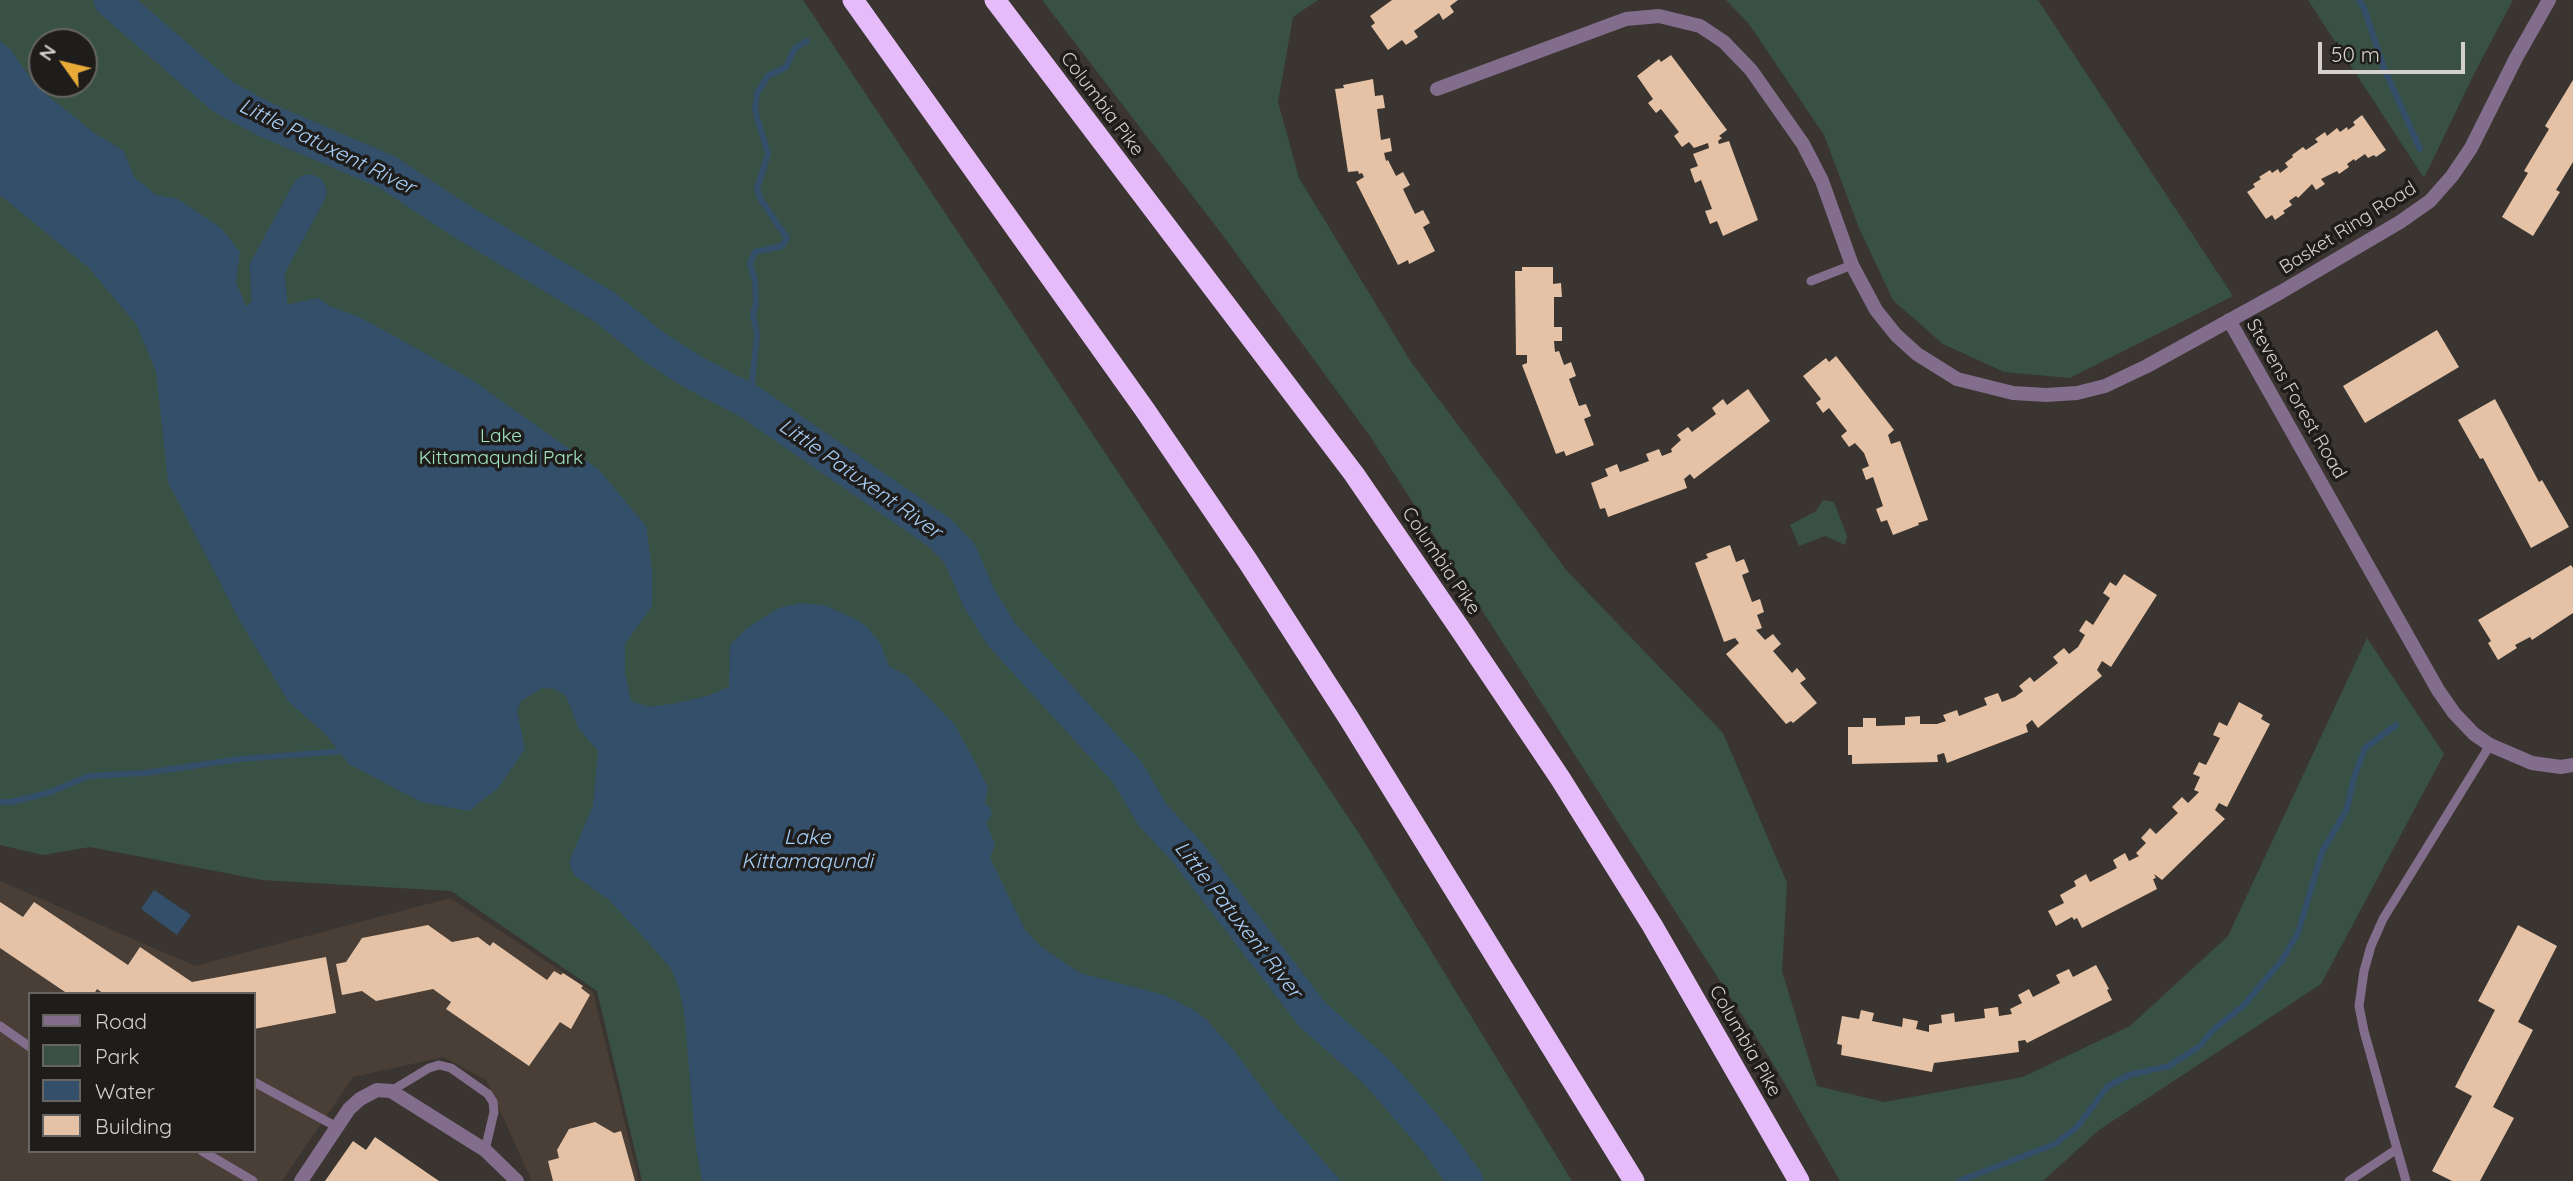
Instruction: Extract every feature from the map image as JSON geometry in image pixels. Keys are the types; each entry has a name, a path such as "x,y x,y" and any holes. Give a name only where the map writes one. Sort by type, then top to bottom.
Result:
{"highway":[{"path":"853,0 1145,410 1254,572 1350,720 1634,1181"},
{"name":"Columbia Pike","path":"995,0 1346,464 1460,629 1560,778 1652,925 1799,1181"}],"street":[{"name":"Basket Ring Road","path":"2229,320 2388,229 2430,201 2452,176 2471,148 2516,58 2549,0"},
{"name":"Stevens Forest Road","path":"1437,89 1626,19 1659,16 1679,19 1700,26 1724,42 1781,109 1822,181 1852,265 1876,310 1896,335 1917,354 1956,379 2013,393 2077,393 2105,386 2147,366 2229,320 2438,690 2454,713 2474,734 2490,745 2532,763 2561,767 2573,765"},
{"path":"301,1181 349,1109 377,1090 391,1091 485,1150 517,1181"}],"lane":[{"path":"1811,281 1852,265"},
{"path":"2406,1181 2373,1064 2360,1006 2364,971 2383,919 2490,745"},
{"path":"0,1026 28,1046"},
{"path":"391,1091 429,1068 439,1065 450,1068 488,1094 493,1102 494,1112 485,1150"},
{"path":"256,1083 337,1127"},
{"path":"2349,1181 2397,1149"},
{"path":"205,1153 253,1181"}],"shaded area":[{"path":"0,881 195,966 450,898 593,992 639,1181 532,1181 486,1080 443,1057 353,1077 282,1181 0,1181"}],"green space":[{"name":"Lake Kittamaqundi Park","path":"0,0 803,0 1360,835 1572,1181 642,1181 597,991 451,891 262,880 90,847 43,855 0,845"},
{"path":"1042,0 1318,0 1293,17 1278,102 1299,178 1411,362 1567,571 1723,733 1787,883 1782,971 1817,1086 1884,1102 2023,1077 2130,1026 2228,936 2367,638 2444,754 2321,984 2099,1130 2043,1181 1840,1181 1774,1065 1370,436 1221,233"},
{"path":"1726,0 2038,0 2233,296 2070,378 2004,372 1943,344 1893,300 1859,228 1824,135 1749,24"},
{"path":"2308,0 2513,0 2424,178"},
{"path":"1823,500 1834,502 1847,536 1845,545 1825,536 1799,546 1790,525 1816,511"}],"water":[{"name":"Lake Kittamaqundi","path":"0,41 10,49 28,75 28,98 51,98 94,133 124,151 134,177 156,195 178,199 221,228 240,252 236,282 254,326 281,306 319,298 329,306 359,317 472,380 599,470 646,526 652,570 652,606 625,644 625,673 631,701 649,707 677,703 708,696 729,687 730,645 747,628 779,608 801,603 827,606 868,628 880,643 889,666 907,676 955,725 974,760 988,788 985,803 992,814 986,823 995,844 990,858 1025,930 1040,946 1080,973 1164,995 1207,1020 1232,1048 1280,1112 1341,1181 702,1181 696,1147 684,1011 679,988 671,969 651,945 609,900 574,875 569,862 593,806 598,751 579,729 566,696 555,689 542,688 521,701 517,711 525,749 498,788 469,811 421,802 349,764 326,735 288,701 240,621 168,482 156,371 136,324 89,268 0,195"},
{"path":"154,890 191,915 177,935 141,909"}],"building":[{"path":"1392,0 1458,0 1450,6 1454,12 1443,20 1439,13 1414,31 1418,37 1406,45 1402,40 1388,50 1371,26 1375,23 1370,16"},
{"path":"1671,55 1727,130 1719,136 1722,138 1718,141 1719,144 1729,141 1758,220 1723,236 1717,221 1710,224 1705,211 1712,209 1701,180 1695,183 1690,169 1698,166 1693,154 1709,148 1708,143 1694,148 1689,142 1682,147 1674,136 1679,132 1661,109 1656,113 1648,103 1653,99 1637,76 1659,59 1661,62"},
{"path":"1373,79 1375,96 1383,95 1385,108 1377,109 1381,140 1390,138 1392,151 1384,153 1386,161 1388,160 1396,176 1403,172 1410,185 1403,189 1415,214 1423,210 1430,223 1423,227 1435,251 1409,264 1408,260 1398,265 1356,182 1364,177 1362,173 1348,172 1335,89"},
{"path":"2573,80 2573,162 2556,190 2560,192 2533,236 2502,217 2528,173 2524,171 2549,129 2545,126"},
{"path":"2362,115 2386,150 2376,157 2374,155 2368,158 2365,154 2355,161 2354,159 2347,164 2349,167 2339,174 2337,171 2321,179 2325,184 2316,190 2312,184 2298,198 2296,196 2289,201 2292,205 2275,220 2272,215 2266,219 2247,192 2255,187 2253,184 2261,179 2259,177 2270,170 2272,173 2278,169 2280,173 2288,167 2285,163 2292,155 2303,147 2306,150 2318,142 2315,139 2325,132 2327,136 2337,128 2340,132 2347,127 2348,130"},
{"path":"1522,267 1553,267 1553,284 1561,283 1562,297 1554,297 1554,327 1562,327 1562,341 1554,341 1555,352 1559,351 1564,365 1571,362 1576,376 1569,379 1579,406 1586,404 1591,416 1584,419 1594,445 1566,456 1564,451 1556,454 1522,365 1527,363 1527,355 1516,355 1515,271 1522,271"},
{"path":"2437,330 2459,367 2365,423 2343,386"},
{"path":"1836,356 1894,430 1888,435 1891,444 1900,441 1928,520 1918,523 1919,525 1893,535 1887,520 1881,522 1876,509 1883,506 1873,477 1866,480 1862,469 1869,466 1864,453 1855,443 1849,447 1841,436 1847,431 1829,408 1823,413 1816,403 1821,399 1803,376 1826,358 1829,362"},
{"path":"1748,389 1770,421 1694,479 1690,474 1684,479 1687,488 1608,517 1605,508 1600,509 1591,483 1608,476 1605,469 1617,464 1620,472 1649,461 1646,454 1659,449 1662,456 1672,452 1671,449 1681,440 1677,435 1688,427 1692,432 1716,414 1712,408 1723,399 1727,405"},
{"path":"2495,399 2539,482 2542,480 2569,527 2531,548 2483,458 2480,459 2458,420"},
{"path":"1730,545 1736,562 1744,559 1749,572 1742,575 1752,602 1760,599 1764,612 1757,615 1762,628 1756,630 1765,640 1773,634 1781,644 1773,651 1792,673 1797,668 1806,679 1800,683 1817,703 1793,723 1791,721 1786,724 1726,654 1739,643 1735,638 1724,642 1695,563 1708,558 1706,554"},
{"path":"2571,565 2573,613 2532,640 2530,637 2515,645 2517,648 2498,660 2488,643 2491,641 2478,620"},
{"path":"2124,574 2157,595 2111,667 2102,661 2097,670 2102,676 2038,728 2032,720 2026,725 2028,732 1947,763 1944,753 1937,755 1938,762 1852,764 1852,755 1848,755 1848,727 1863,727 1863,718 1876,718 1876,726 1905,725 1905,717 1920,716 1920,724 1937,724 1946,721 1943,715 1957,710 1959,716 1987,705 1984,698 1998,693 2002,702 2015,697 2023,691 2019,686 2030,677 2034,682 2058,663 2053,657 2064,648 2069,654 2078,647 2085,635 2079,631 2086,620 2093,625 2110,598 2103,593 2110,582 2116,586"},
{"path":"2239,702 2263,715 2261,719 2270,724 2227,807 2219,803 2215,810 2225,819 2162,880 2154,874 2157,889 2082,928 2077,918 2074,920 2072,917 2056,926 2048,911 2064,903 2060,895 2076,886 2074,881 2086,874 2090,882 2117,868 2113,860 2125,853 2129,861 2139,856 2136,853 2146,843 2141,838 2150,828 2156,834 2178,813 2172,807 2182,797 2188,803 2199,792 2194,790 2200,777 2193,774 2199,762 2206,765 2220,738 2213,735 2219,722 2227,726"},
{"path":"0,902 23,917 34,902 128,965 140,947 192,982 326,957 336,1013 256,1029 256,992 101,992 97,989 95,992 65,992 0,948"},
{"path":"428,925 452,942 478,937 490,946 493,942 547,980 554,971 561,975 563,973 583,986 581,988 590,995 571,1029 560,1022 529,1066 446,1009 451,1002 433,989 376,1001 362,991 342,995 336,964 346,962 362,938"},
{"path":"2518,925 2557,946 2518,1022 2533,1030 2493,1107 2514,1118 2480,1181 2452,1181 2432,1171 2472,1096 2455,1087 2495,1010 2478,1001"},
{"path":"2096,965 2112,1000 2027,1043 2025,1040 2018,1041 2019,1052 1934,1063 1932,1072 1841,1055 1842,1045 1837,1044 1842,1016 1859,1019 1861,1010 1874,1013 1872,1021 1902,1027 1903,1018 1918,1021 1916,1029 1929,1032 1929,1025 1942,1023 1941,1015 1954,1013 1955,1022 1985,1018 1984,1009 1998,1007 1999,1016 2012,1014 2010,1009 2022,1003 2018,995 2029,989 2033,997 2060,983 2056,975 2069,969 2073,977"},
{"path":"595,1122 614,1133 621,1131 635,1181 553,1181 548,1161 559,1158 557,1150 569,1129"},
{"path":"375,1137 439,1181 325,1181 353,1141 366,1150"}],"waterway":[{"name":"Little Patuxent River","path":"111,0 223,97 266,120 387,172 458,219 606,308 654,347 691,371 750,402 940,533 960,554 979,598 1002,635 1128,773 1152,814 1188,853 1312,1014 1377,1072 1436,1140 1466,1181"},
{"path":"2359,0 2384,68 2420,149"},
{"path":"750,402 757,335 753,314 756,304 755,280 750,264 755,252 782,246 787,238 761,200 757,189 768,154 755,110 757,93 768,76 786,67 795,48 807,41"},
{"path":"287,359 254,326 270,306 267,269 309,192"},
{"path":"1959,1181 2055,1144 2077,1127 2107,1087 2129,1075 2169,1066 2200,1046 2212,1031 2244,1005 2282,960 2298,933 2322,852 2347,809 2354,777 2365,748 2396,725"},
{"path":"0,802 48,793 89,776 145,773 240,759 345,751"}]}
